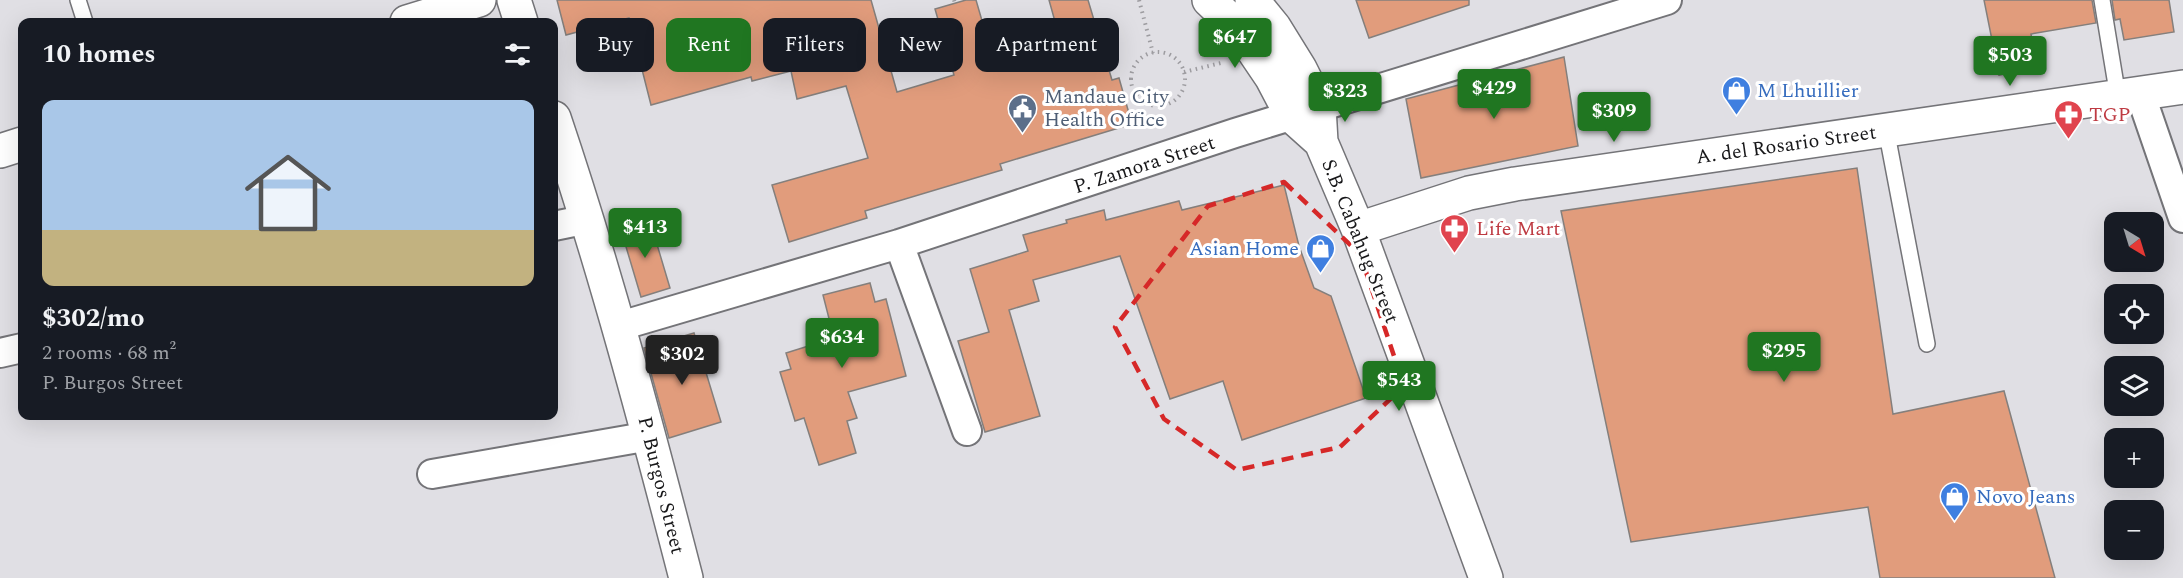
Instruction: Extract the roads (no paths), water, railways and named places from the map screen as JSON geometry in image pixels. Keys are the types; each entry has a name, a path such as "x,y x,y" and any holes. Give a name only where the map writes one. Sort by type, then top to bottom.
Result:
{"street":[{"path":"420,18 479,0"},
{"path":"514,0 520,18"},
{"name":"S.B. Cabahug Street","path":"1209,0 1227,17 1249,44 1272,78 1305,112 1321,142 1358,229 1486,578"},
{"name":"S.B. Cabahug Street","path":"1252,0 1274,27 1300,69 1305,112"},
{"name":"P. Zamora Street","path":"620,326 899,244 1305,112 1667,0"},
{"name":"A. del Rosario Street","path":"1358,229 1469,193 1515,184 2183,87"},
{"path":"2129,95 2183,218"},
{"name":"P. Burgos Street","path":"558,130 620,326 686,578"},
{"path":"0,151 18,145"},
{"path":"558,225 588,219"},
{"path":"899,244 966,431"},
{"path":"0,353 18,349"},
{"path":"432,474 650,436"}],"lane":[{"path":"78,0 84,18"},
{"path":"2102,0 2129,95"},
{"path":"1886,129 1927,344"}],"place":[{"name":"M Lhuillier","path":"1736,116"},
{"name":"Mandaue City Health Office","path":"1023,134"},
{"name":"TGP","path":"2068,140"},
{"name":"Life Mart","path":"1455,254"},
{"name":"Asian Home","path":"1320,274"},
{"name":"Novo Jeans","path":"1955,522"}]}
